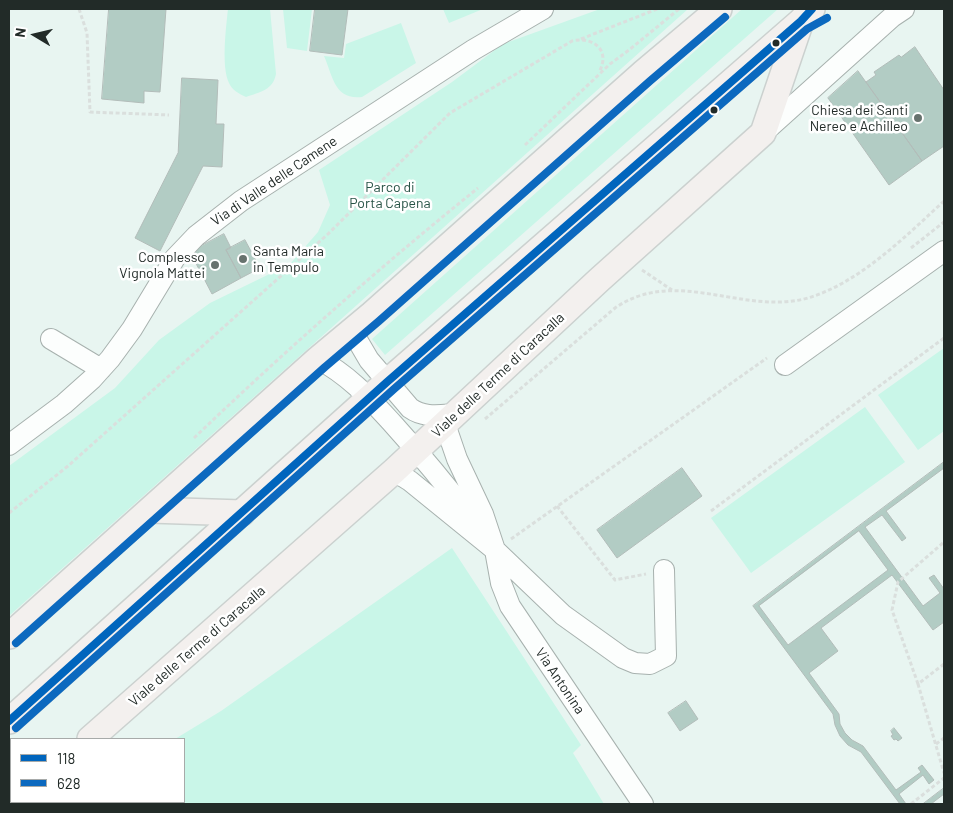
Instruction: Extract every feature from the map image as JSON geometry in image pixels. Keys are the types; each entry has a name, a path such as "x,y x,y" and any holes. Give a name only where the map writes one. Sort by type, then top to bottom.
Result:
{"main road":[{"path":"9,636 318,359 643,73 719,9"},
{"path":"9,721 378,390 806,15 822,9"},
{"path":"763,133 806,15"},
{"name":"Viale delle Terme di Caracalla","path":"91,738 394,472 623,259 763,133"},
{"path":"150,510 242,513"}],"street":[{"name":"Via di Valle delle Camene","path":"9,445 69,400 101,369 132,329 175,258 208,226 241,201 473,50 543,9"},
{"name":"Viale delle Terme di Caracalla","path":"763,133 892,17 904,9"},
{"path":"779,360 944,251"},
{"path":"352,331 369,360 378,390 417,450 440,476 495,550"},
{"path":"51,339 101,369"},
{"path":"318,359 344,375 378,390 418,413 451,419"},
{"name":"Via Antonina","path":"451,419 457,459 483,514 495,550 501,583 510,606 643,804"},
{"path":"394,472 410,481 495,550 564,615 623,658 635,663 650,664 666,656 664,570"}],"path":[{"path":"79,9 87,33 90,112 169,115"},
{"path":"9,513 68,466 328,234 450,113 572,41 657,9"},
{"path":"523,147 597,75 679,9"},
{"path":"580,39 593,43 600,47 602,51 603,65 597,75"},
{"path":"342,303 481,185"},
{"path":"482,422 615,308 626,301 638,296 673,290 764,301 808,298 824,292 866,268 911,232 944,201"},
{"path":"905,252 944,222"},
{"path":"623,259 673,290"},
{"path":"711,511 944,338"},
{"path":"495,550 557,506 779,360"},
{"path":"557,506 615,580 664,570"},
{"path":"944,542 898,582 892,605 944,773"},
{"path":"918,684 944,664"},
{"path":"936,744 944,738"},
{"path":"911,804 944,778"}],"green space":[{"path":"228,9 270,9 276,74 269,87 246,97 232,88 225,67"},
{"path":"283,9 312,9 307,51 287,48"},
{"path":"443,9 483,9 449,23"},
{"name":"Parco di Porta Capena","path":"600,9 688,9 9,616 9,466 115,388 159,340 210,303 290,264 318,232 330,205 319,170 452,82 503,44"},
{"path":"742,9 778,9 385,355 372,339"},
{"path":"401,23 416,63 362,97 353,97 340,91 324,56 344,58 346,44"},
{"path":"944,348 944,431 918,450 878,395"},
{"path":"865,407 905,462 751,573 711,518"},
{"path":"452,548 581,745 573,753 604,804 84,804 185,803 185,738 177,738 221,711"}],"building":[{"path":"109,9 166,9 160,92 144,91 144,103 102,99"},
{"path":"315,9 348,9 342,55 310,51"},
{"name":"Chiesa dei Santi Nereo e Achilleo","path":"915,47 944,90 944,146 922,161 866,82 876,75 874,72"},
{"path":"858,71 922,161 889,185 828,98"},
{"path":"182,78 218,80 216,124 224,124 222,167 203,166 160,251 135,238 178,153"},
{"name":"Complesso Vignola Mattei","path":"224,234 231,248 226,250 241,278 212,294 190,252"},
{"name":"Santa Maria in Tempulo","path":"245,240 260,268 241,278 226,250"},
{"path":"944,462 944,468 886,511 906,538 902,541 882,515 865,527 923,606 940,593 929,578 934,575 944,589 944,622 933,630 892,575 821,628 838,651 809,673 839,714 840,724 845,733 852,740 863,746 896,790 921,772 918,768 922,765 934,780 929,784 923,775 899,794 906,804 900,804 861,752 848,745 840,736 833,714 753,606","holes":["859,531 888,570 788,645 759,606"]},
{"path":"682,468 702,496 617,558 597,530"},
{"path":"686,701 698,719 680,731 668,713"},
{"path":"894,728 902,738 898,741 894,740 891,736 893,735 891,731"},
{"path":"944,788 944,794 931,804 923,804"}],"transit line":[{"name":"118","path":"9,721 387,382 801,21 812,9"},
{"name":"628","path":"16,643 325,367 725,17"},
{"name":"628","path":"16,728 394,389 807,29 827,18"}],"place":[{"name":"Chiesa dei Santi Nereo e Achilleo","path":"918,118"},
{"name":"Santa Maria in Tempulo","path":"243,259"},
{"name":"Complesso Vignola Mattei","path":"215,265"}]}
